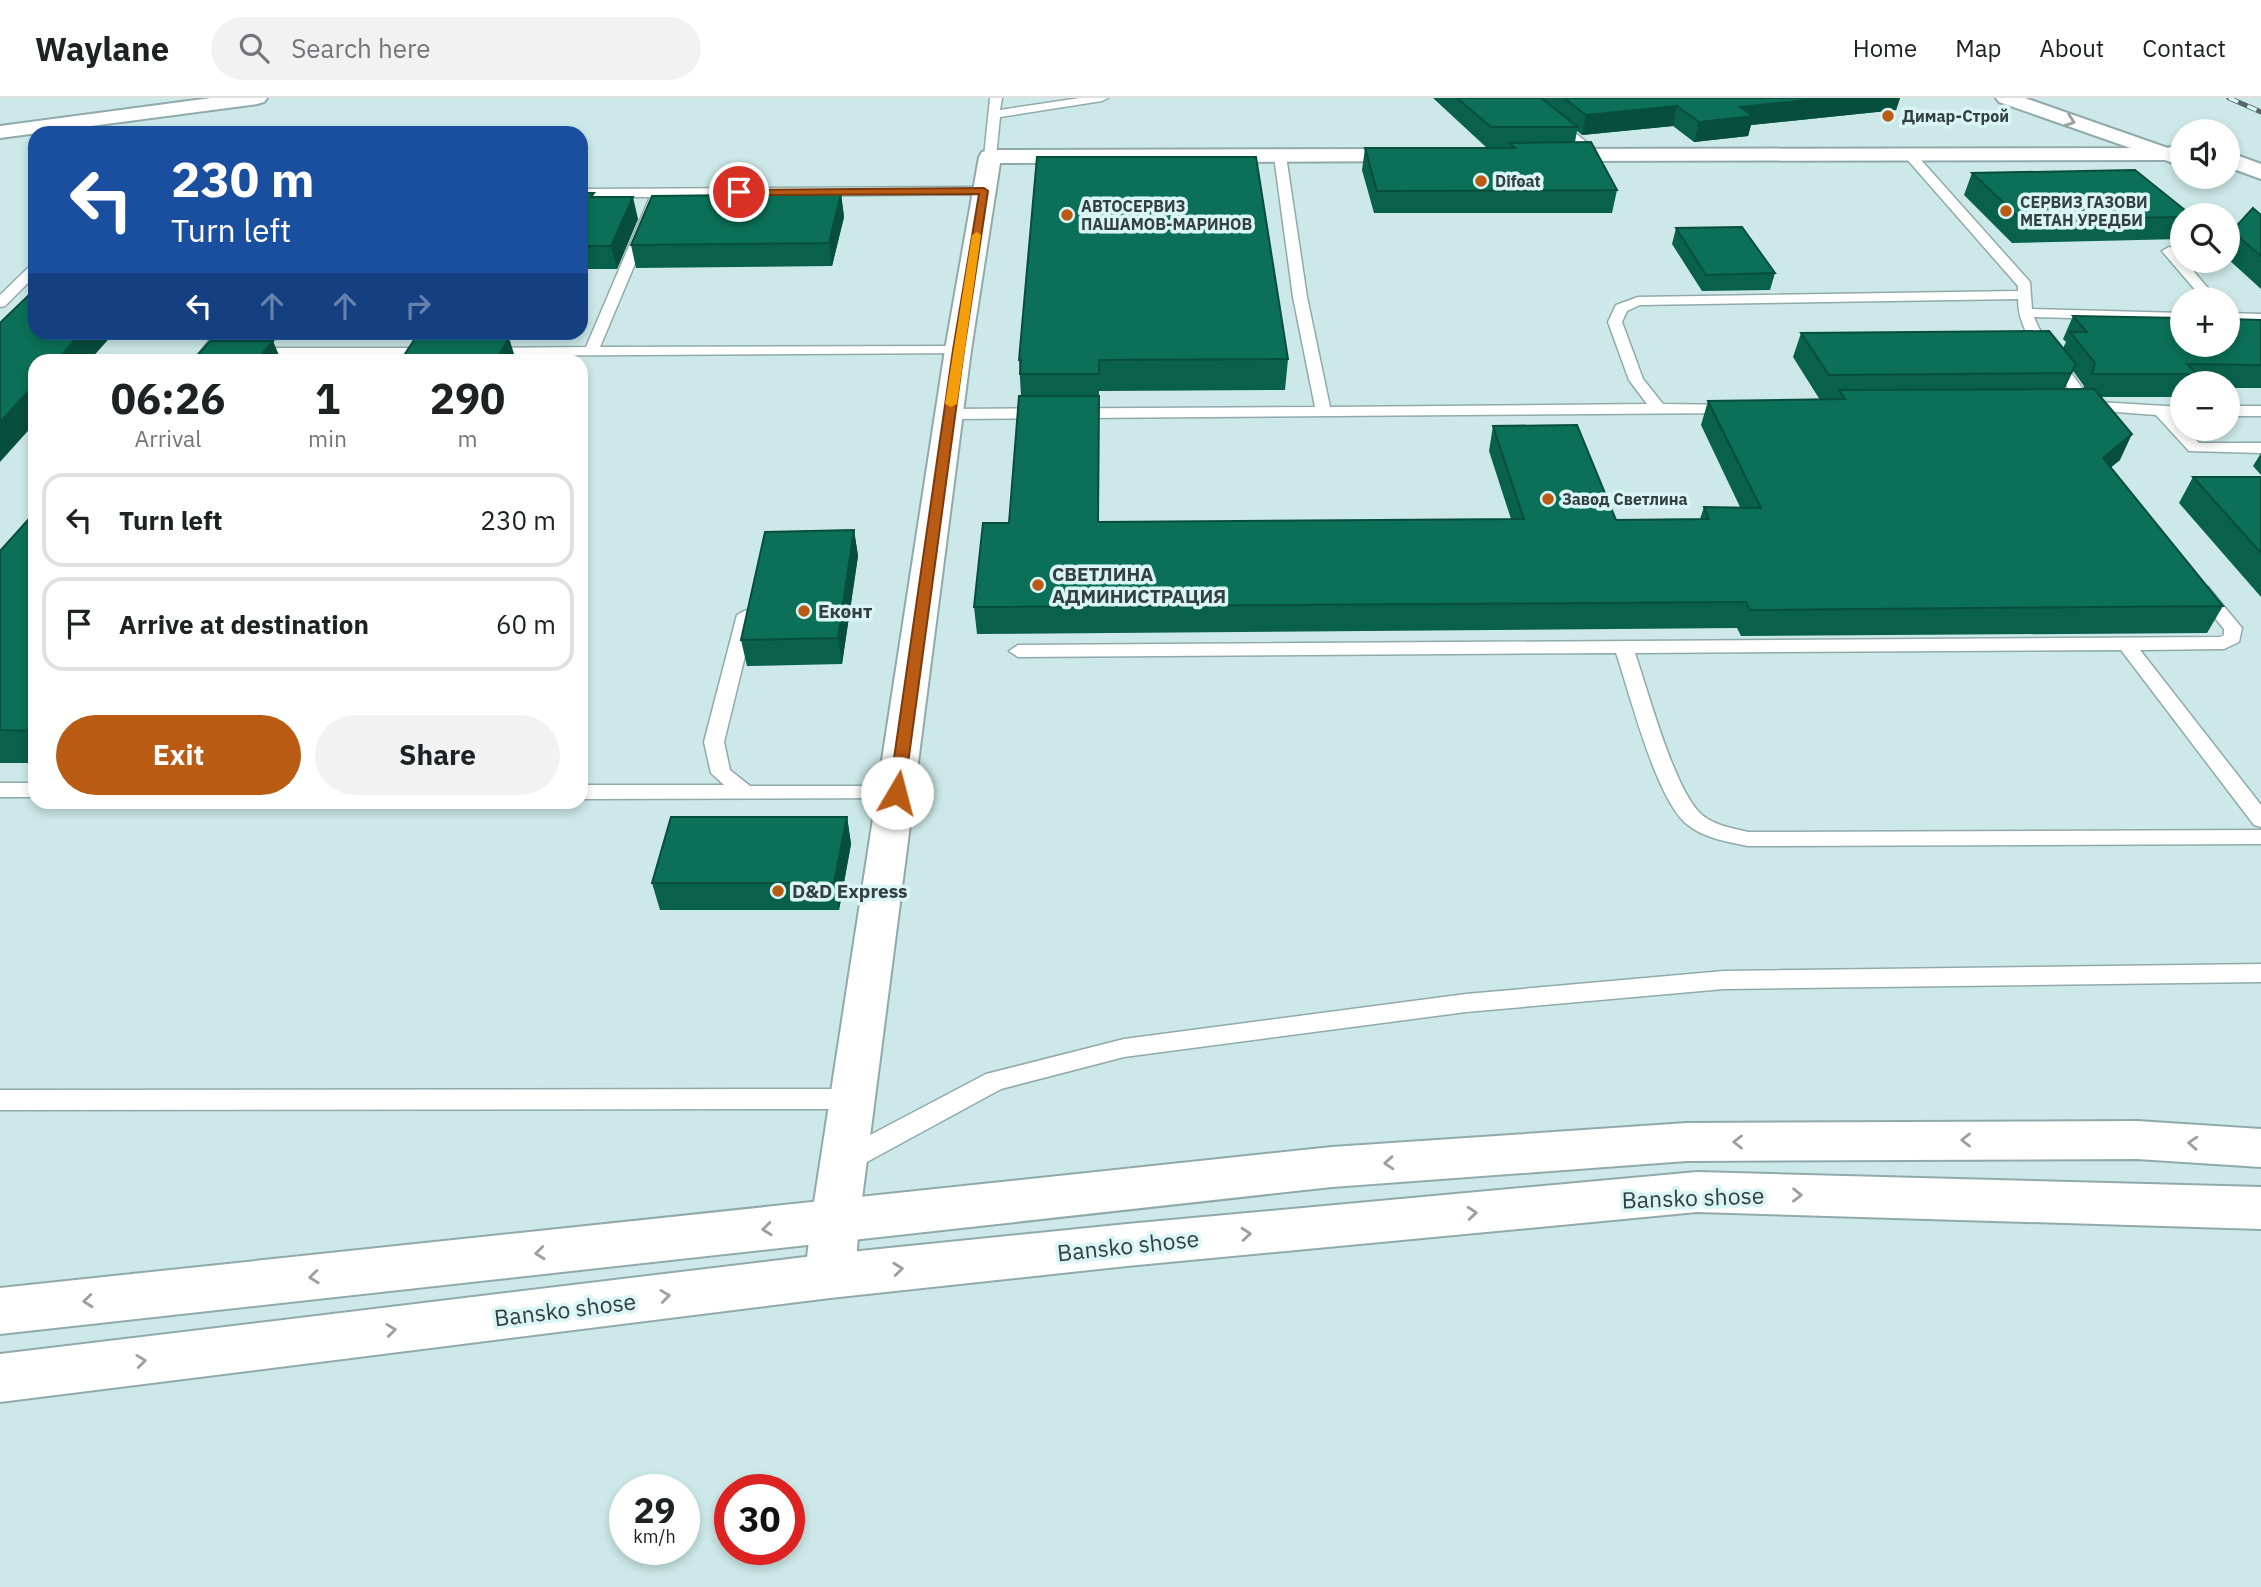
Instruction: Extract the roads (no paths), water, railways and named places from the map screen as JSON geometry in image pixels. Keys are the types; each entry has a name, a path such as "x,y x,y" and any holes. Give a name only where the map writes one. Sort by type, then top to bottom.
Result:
{"main road":[{"path":"45,126 257,98"},
{"path":"2006,98 2170,149"},
{"path":"2056,98 2170,148"},
{"path":"0,132 28,128"},
{"path":"1527,156 2170,152"},
{"path":"830,1276 843,1162 958,350 990,157 1445,156"},
{"path":"2240,164 2261,172"},
{"path":"2240,180 2261,188"},
{"path":"0,1311 1332,1167 1687,1142 2137,1140 2261,1148"},
{"name":"Bansko shose","path":"0,1378 830,1276 1697,1192 2261,1208"}],"lane":[{"path":"990,157 996,98"},
{"path":"995,114 1102,98"},
{"path":"1524,98 1595,155"},
{"path":"1909,154 2025,285 2025,313 2035,339 2058,363 2075,388 2059,405 2170,412"},
{"path":"1280,156 1300,297 1324,412"},
{"path":"588,193 984,191"},
{"path":"591,352 658,193"},
{"path":"2169,251 2200,287"},
{"path":"0,303 28,276"},
{"path":"1659,409 1636,380 1615,322 1621,309 1638,301 2025,295"},
{"path":"2025,313 2170,317"},
{"path":"2240,317 2261,318"},
{"path":"217,354 958,350"},
{"path":"949,414 1754,408"},
{"path":"2240,411 2261,411"},
{"path":"2162,412 2194,448 2261,448"},
{"path":"1018,651 2224,643 2232,638 2233,628 2193,580"},
{"path":"745,792 721,773 714,742 746,615"},
{"path":"2126,644 2261,820"},
{"path":"1623,646 1676,795 1692,818 1720,832 1748,839 2261,837"},
{"path":"0,790 28,790"},
{"path":"588,792 897,793"},
{"path":"843,1162 995,1081 1138,1046 1466,1003 1724,980 2261,972"},
{"path":"0,1100 852,1099"}],"railway":[{"path":"2229,98 2261,112"}],"place":[{"name":"Димар-Строй","path":"1888,116"},
{"name":"Difoat","path":"1481,181"},
{"name":"СЕРВИЗ ГАЗОВИ МЕТАН УРЕДБИ","path":"2006,211"},
{"name":"АВТОСЕРВИЗ ПАШАМОВ-МАРИНОВ","path":"1067,215"},
{"name":"Завод Светлина","path":"1548,499"},
{"name":"СВЕТЛИНА АДМИНИСТРАЦИЯ","path":"1038,585"},
{"name":"Еконт","path":"804,611"},
{"name":"D&D Express","path":"778,891"}]}
